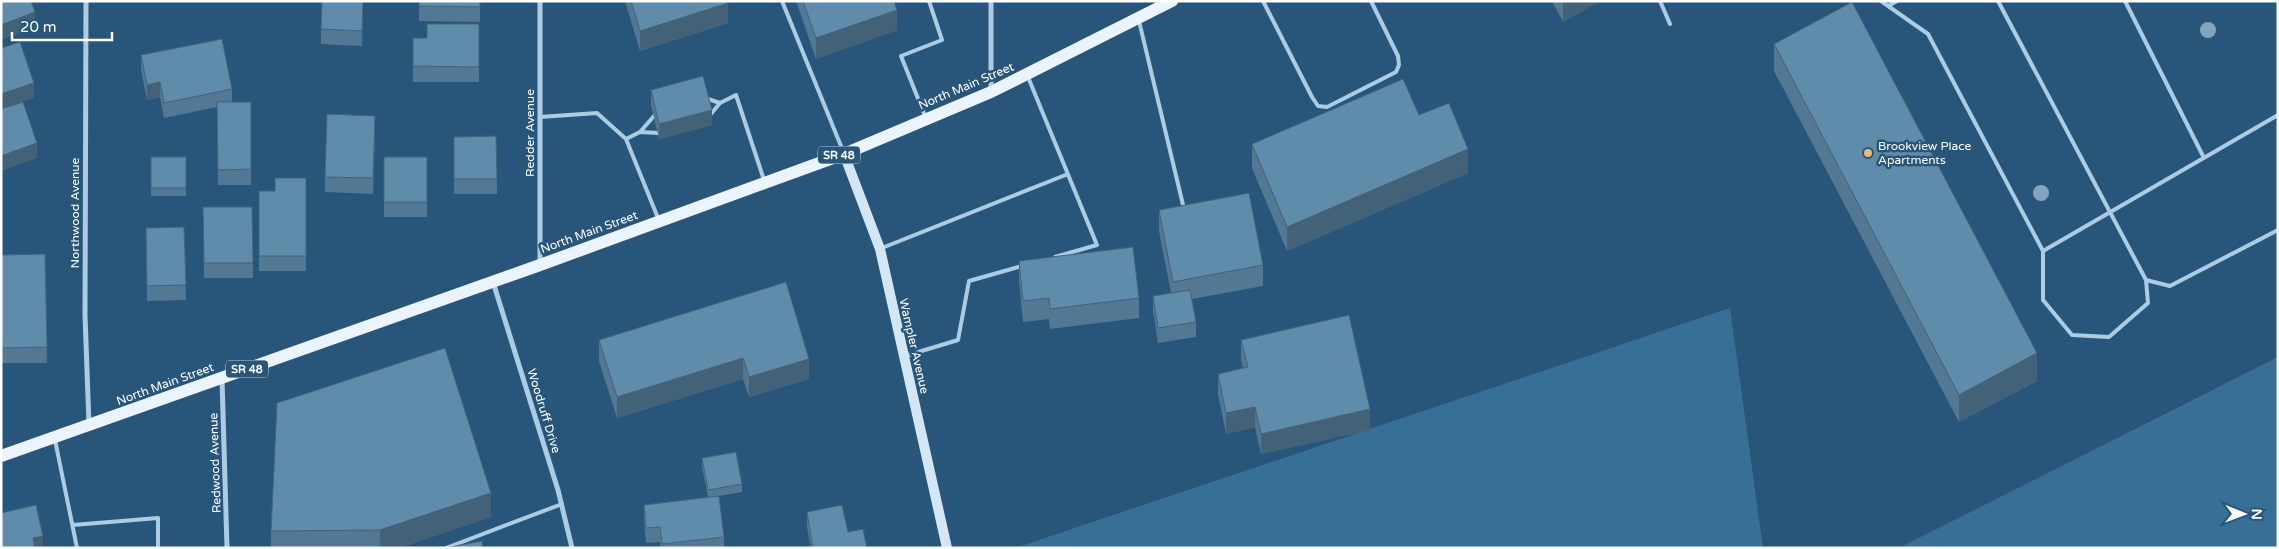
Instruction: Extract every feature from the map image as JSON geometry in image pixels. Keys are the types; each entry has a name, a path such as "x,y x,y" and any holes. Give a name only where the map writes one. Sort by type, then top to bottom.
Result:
{"main road":[{"name":"North Main Street","path":"1,456 493,282 844,154 991,92 1172,1"}],"street":[{"name":"Northwood Avenue","path":"86,1 85,315 89,426"},
{"name":"Redder Avenue","path":"540,1 540,265"},
{"path":"991,1 991,92"},
{"name":"Wampler Avenue","path":"844,154 880,248 947,548"},
{"name":"Woodruff Drive","path":"493,282 562,504 572,548"},
{"name":"Redwood Avenue","path":"222,378 227,548"}],"lane":[{"path":"782,1 844,154"},
{"path":"926,119 901,56 942,40 929,1"},
{"path":"1264,1 1312,97 1318,106 1327,107 1396,72 1399,65 1398,56 1371,1"},
{"path":"1660,1 1670,24"},
{"path":"1881,1 1928,34 2043,251 2043,300 2072,335 2109,337 2148,303 2146,280 1998,1"},
{"path":"1888,6 1897,1"},
{"path":"2124,1 2204,158"},
{"path":"1138,19 1186,216"},
{"path":"1027,75 1097,245 1051,258"},
{"path":"710,115 720,103 736,95 765,182"},
{"path":"705,98 720,103"},
{"path":"540,117 597,113 626,140 659,221"},
{"path":"2043,251 2278,115"},
{"path":"626,140 640,132 654,116"},
{"path":"640,132 658,133"},
{"path":"880,248 1068,174"},
{"path":"2146,280 2170,286 2278,230"},
{"path":"904,356 958,340 969,281 1024,266"},
{"path":"54,438 77,548"},
{"path":"446,548 562,504"},
{"path":"72,525 158,518 158,548"}],"shaded area":[{"path":"1730,308 1763,548 1015,548"},
{"path":"2278,357 2278,548 1899,548"}],"building":[{"path":"1,1 31,1 35,12 1,25"},
{"path":"322,1 363,1 362,31 321,29"},
{"path":"419,1 480,1 480,7 419,6"},
{"path":"631,1 727,1 728,3 640,31"},
{"path":"803,1 894,1 897,10 816,38"},
{"name":"Brookview Place Apartments","path":"1852,2 2037,353 1959,395 1774,44"},
{"path":"427,24 479,24 479,67 413,66 413,38 427,38"},
{"path":"222,39 232,89 164,103 160,82 147,85 141,55"},
{"path":"20,42 34,83 1,94 1,48"},
{"path":"703,76 712,110 659,124 651,90"},
{"path":"1403,79 1419,115 1449,103 1468,149 1287,227 1252,144"},
{"path":"23,102 37,143 1,156 1,109"},
{"path":"217,102 251,102 251,169 218,170"},
{"path":"327,114 375,116 373,178 325,177"},
{"path":"496,136 497,179 454,179 454,137"},
{"path":"151,157 186,157 186,188 151,188"},
{"path":"384,157 427,157 427,202 384,202"},
{"path":"275,178 306,178 306,256 259,256 259,191 275,191"},
{"path":"1249,193 1263,265 1173,282 1159,210"},
{"path":"203,207 252,207 253,263 204,263"},
{"path":"184,227 186,285 147,286 146,228"},
{"path":"1133,247 1139,298 1050,309 1049,298 1023,301 1019,261"},
{"path":"45,254 47,347 1,348 1,255"},
{"path":"786,282 809,359 749,377 743,358 617,397 599,340"},
{"path":"1190,290 1196,322 1158,328 1153,296"},
{"path":"1349,315 1370,409 1261,434 1255,407 1226,413 1218,374 1248,367 1241,340"},
{"path":"445,348 491,493 380,530 271,531 277,403"},
{"path":"736,452 742,484 708,490 702,458"},
{"path":"719,496 724,537 662,544 660,527 646,528 644,505"},
{"path":"36,505 43,536 33,538 35,548 1,548 1,513"},
{"path":"842,505 848,532 863,529 867,548 813,548 807,512"},
{"path":"482,541 483,548 445,548"}],"place":[{"name":"Brookview Place Apartments","path":"1868,153"}]}
